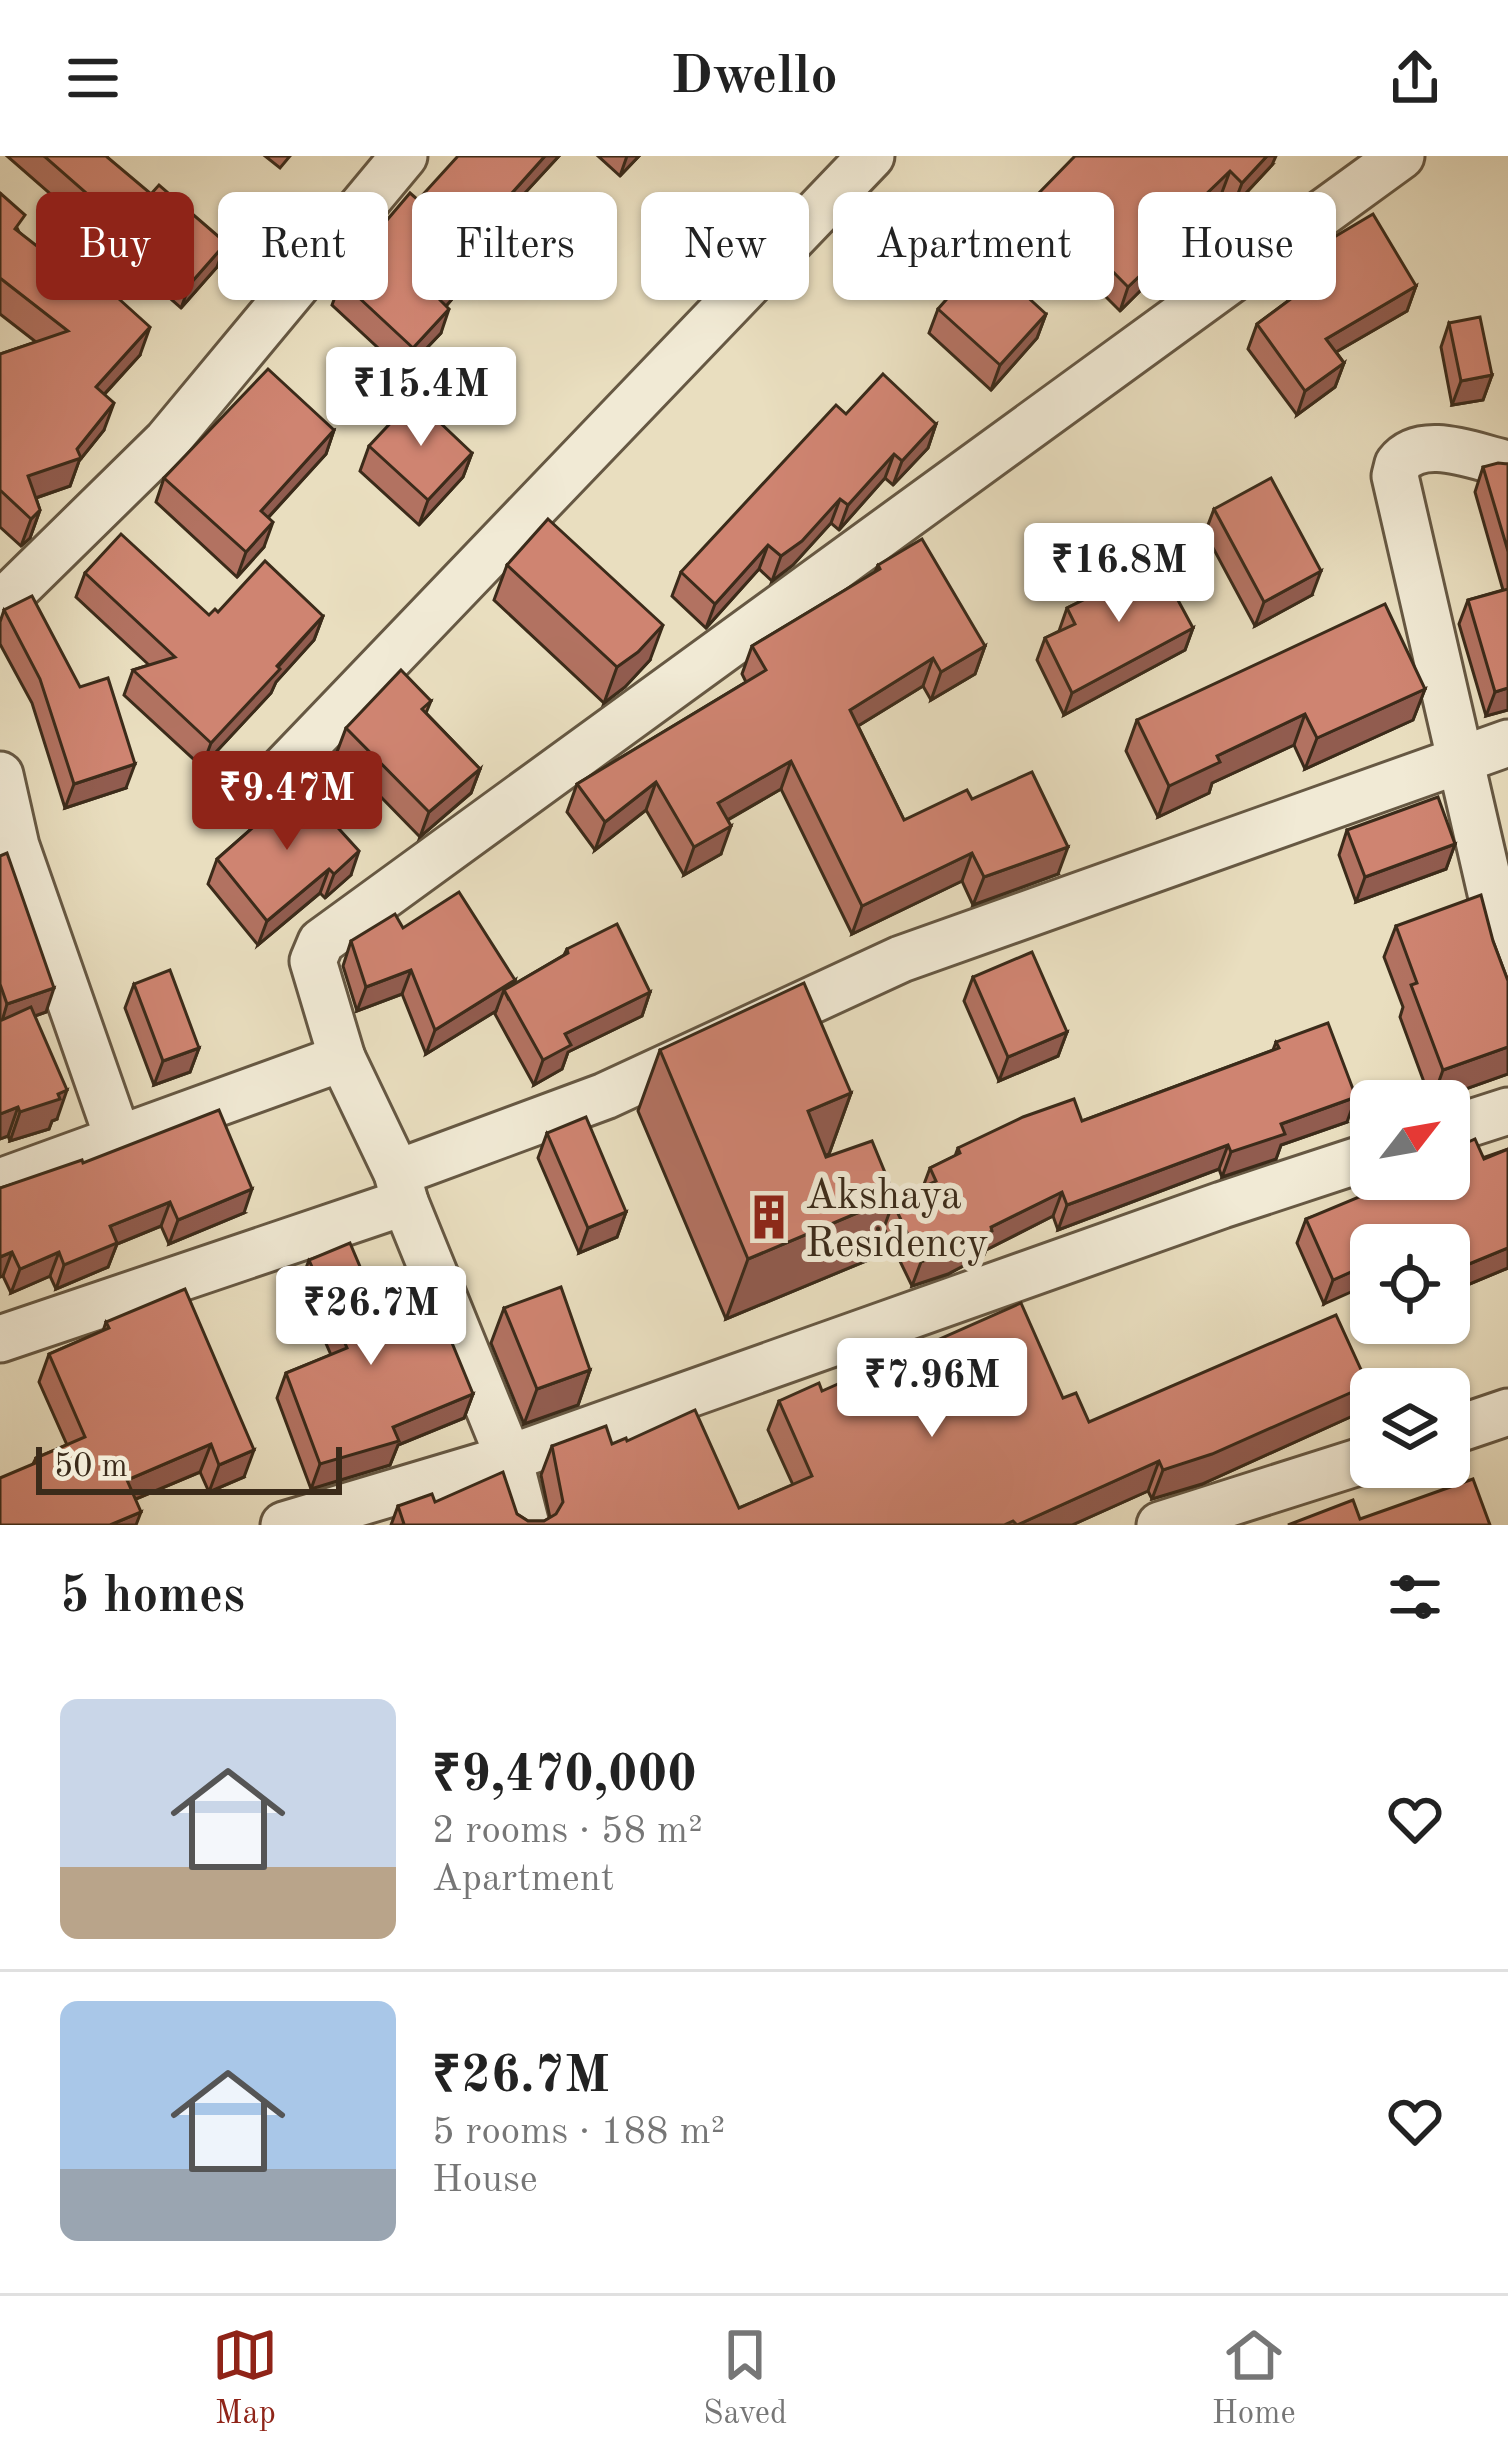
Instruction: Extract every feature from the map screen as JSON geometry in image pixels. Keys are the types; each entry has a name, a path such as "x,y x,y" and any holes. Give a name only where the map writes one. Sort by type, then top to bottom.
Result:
{"street":[{"path":"0,605 167,442 404,156"},
{"path":"273,780 871,156"},
{"path":"526,1525 509,1458 401,1187 342,1058 313,961 321,942 1401,156"},
{"path":"1508,464 1439,448 1416,448 1398,464 1395,476 1508,967"},
{"path":"0,1339 401,1187 901,959 1508,743"},
{"path":"0,775 8,849 119,1142"},
{"path":"0,1182 342,1058"},
{"path":"1470,1123 1508,1111"},
{"path":"284,1525 509,1458 868,1328 1350,1163"},
{"path":"1470,1425 1508,1412"},
{"path":"1160,1525 1350,1465"}],"building":[{"path":"44,156 106,156 149,192 85,192"},
{"path":"458,156 545,156 513,192 425,192"},
{"path":"1075,156 1267,156 1242,183 1230,171 1208,192 1138,192 1138,277 1128,287 1114,273 1114,192 1040,192"},
{"path":"0,193 25,215 15,229 36,245 36,300 120,300 150,327 96,387 114,403 77,449 81,458 28,476 40,510 31,519 0,490 0,354 68,331 0,278"},
{"path":"410,193 412,300 440,300 449,309 413,348 361,300 388,300 388,219"},
{"path":"1373,214 1416,286 1326,339 1344,363 1305,391 1257,324 1289,300 1336,300 1336,236"},
{"path":"194,215 218,236 218,252 194,279"},
{"path":"946,300 1031,300 1046,314 1000,365 938,309"},
{"path":"1480,317 1492,375 1461,381 1449,323"},
{"path":"268,369 334,430 261,511 273,522 246,552 164,478"},
{"path":"883,374 936,424 902,461 894,454 848,505 840,499 802,541 781,556 768,545 715,604 681,572 836,405 846,414"},
{"path":"414,398 472,453 428,500 369,446"},
{"path":"1508,464 1508,551 1483,467"},
{"path":"1271,478 1321,571 1264,602 1214,509"},
{"path":"548,519 663,625 617,667 507,565"},
{"path":"121,534 209,615 215,609 218,612 265,561 323,616 211,743 133,670 175,657 85,573"},
{"path":"922,539 985,646 941,672 933,658 850,710 904,820 967,790 972,799 1032,772 1068,847 984,877 972,853 862,906 791,761 718,803 731,826 694,847 656,782 605,822 577,784 766,670 752,646"},
{"path":"1152,552 1193,628 1072,693 1045,638 1075,624 1067,608 1130,577 1124,566"},
{"path":"1508,589 1508,688 1495,692 1468,600"},
{"path":"32,596 80,687 108,678 135,764 74,784 40,679 4,610"},
{"path":"1385,604 1425,689 1317,738 1305,714 1217,756 1220,762 1169,786 1137,720"},
{"path":"401,670 431,701 422,709 480,769 429,812 346,728"},
{"path":"300,786 359,851 334,874 329,869 267,921 217,859"},
{"path":"1438,797 1455,844 1365,877 1347,830"},
{"path":"7,853 54,988 7,1004 0,984 0,856"},
{"path":"459,892 515,980 435,1030 411,970 366,987 351,941 395,914 403,928"},
{"path":"1481,895 1508,981 1508,1047 1443,1070 1411,985 1417,983 1396,926"},
{"path":"617,924 650,992 565,1034 571,1045 543,1060 504,990 568,953 567,949"},
{"path":"1032,952 1067,1032 1008,1057 973,977"},
{"path":"170,970 199,1048 163,1061 134,984"},
{"path":"804,983 851,1093 808,1111 826,1157 872,1141 895,1197 748,1259 660,1050"},
{"path":"31,1007 67,1090 58,1094 60,1099 0,1114 0,1021"},
{"path":"1328,1023 1350,1081 1350,1099 1281,1124 1285,1134 1231,1152 1228,1145 1067,1205 1062,1192 957,1249 921,1262 892,1201 936,1181 930,1168 960,1153 958,1148 1074,1099 1082,1121 1279,1048 1276,1042"},
{"path":"219,1110 252,1189 178,1220 170,1202 110,1226 117,1243 64,1265 59,1252 20,1269 12,1252 0,1257 0,1188 83,1163"},
{"path":"586,1117 626,1212 588,1228 547,1133"},
{"path":"1475,1139 1484,1159 1508,1149 1508,1248 1470,1264 1470,1224 1350,1224 1350,1272 1333,1280 1306,1219 1352,1200 1470,1200 1470,1141"},
{"path":"350,1243 386,1328 431,1309 444,1340 450,1338 473,1394 393,1427 399,1441 320,1464 286,1373 347,1348 309,1260"},
{"path":"561,1287 590,1370 537,1389 504,1308"},
{"path":"185,1289 254,1450 219,1465 211,1444 127,1480 141,1512 110,1525 0,1525 0,1478 85,1437 49,1354 109,1328 106,1322"},
{"path":"1021,1303 1063,1398 1076,1393 1089,1422 1336,1315 1360,1368 1350,1368 1350,1393 1212,1454 1163,1470 1159,1461 1017,1525 1013,1521 1004,1525 402,1525 398,1506 432,1494 435,1502 503,1472 517,1514 528,1521 544,1521 563,1502 552,1446 606,1426 612,1444 627,1441 695,1410 739,1508 812,1476 779,1401 819,1383 822,1391"},
{"path":"1470,1480 1490,1525 1288,1525 1353,1500 1360,1519 1448,1488 1470,1488"}],"place":[{"name":"Akshaya Residency","path":"769,1217"}]}
